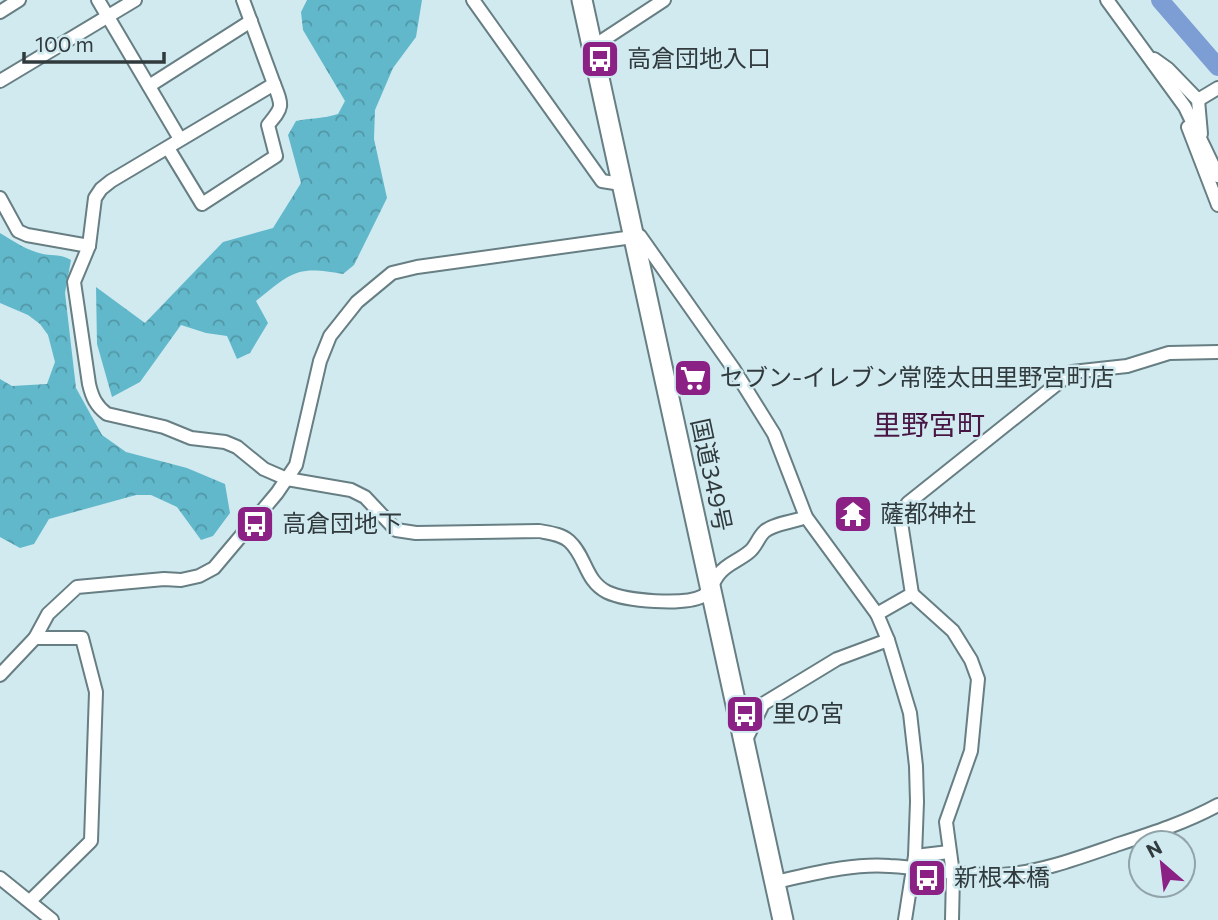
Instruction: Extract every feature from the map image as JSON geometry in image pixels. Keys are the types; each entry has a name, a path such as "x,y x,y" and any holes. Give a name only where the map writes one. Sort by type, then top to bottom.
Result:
{"highway":[{"name":"国道349号","path":"582,0 783,920"}],"street":[{"path":"0,12 19,0"},
{"path":"98,0 180,139"},
{"path":"0,81 135,0"},
{"path":"168,148 202,204 276,156 268,125 281,110 281,102 243,0"},
{"path":"473,0 602,181 621,184"},
{"path":"591,44 597,44 664,0"},
{"path":"1107,0 1181,103 1218,176"},
{"path":"149,86 251,22"},
{"path":"1145,53 1168,69 1201,99 1202,141"},
{"path":"274,84 101,189 94,198 89,246 74,282 89,384 99,408 107,414 164,427 191,438 225,442 237,447 264,469 287,479 335,486 366,497 396,530 416,533 539,531 555,534 568,540 593,581 605,591 623,598 678,601 703,596 720,573 752,551 767,530 806,517"},
{"path":"1201,99 1218,88"},
{"path":"1181,103 1192,141 1218,205"},
{"path":"0,198 4,216 18,231 89,246"},
{"path":"0,675 35,638 48,614 77,587 164,579 181,580 199,576 214,568 296,465 320,361 330,336 357,302 392,273 417,267 640,236 733,368 774,434 806,517 877,614 888,640 910,713 917,802 914,862 905,920"},
{"path":"952,920 953,874 946,822 971,751 978,678 971,660 953,631 912,594 900,516 908,503 1072,372 1127,366 1169,353 1218,352"},
{"path":"877,614 912,594"},
{"path":"30,901 90,841 96,692 82,638 35,638"},
{"path":"744,744 763,704 837,659 888,640"},
{"path":"914,862 953,874 1001,875 1026,872 1167,828 1218,805"},
{"path":"775,882 833,870 914,862 949,852"},
{"path":"0,878 52,920"}],"green space":[{"path":"307,0 422,0 416,37 393,68 375,110 374,139 387,198 354,265 343,274 304,271 287,278 256,301 268,323 250,353 237,359 227,336 181,325 140,382 112,397 97,344 96,287 145,323 223,242 273,228 301,183 288,135 296,121 338,114 345,101 303,30 301,12"},
{"path":"0,233 32,251 71,260 65,293 76,388 102,435 126,452 187,468 225,484 230,513 213,536 201,540 177,507 151,495 136,495 49,519 34,544 20,548 0,537 0,379 12,386 47,384 55,362 48,335 40,324 28,315 0,303"}],"waterway":[{"path":"1160,0 1218,67"}],"place":[{"name":"高倉団地入口","path":"600,59"},
{"name":"セブン-イレブン常陸太田里野宮町店","path":"693,378"},
{"name":"薩都神社","path":"853,514"},
{"name":"高倉団地下","path":"255,524"},
{"name":"里の宮","path":"745,714"},
{"name":"新根本橋","path":"927,878"}],"district":[{"name":"里野宮町","path":"929,425"}]}
